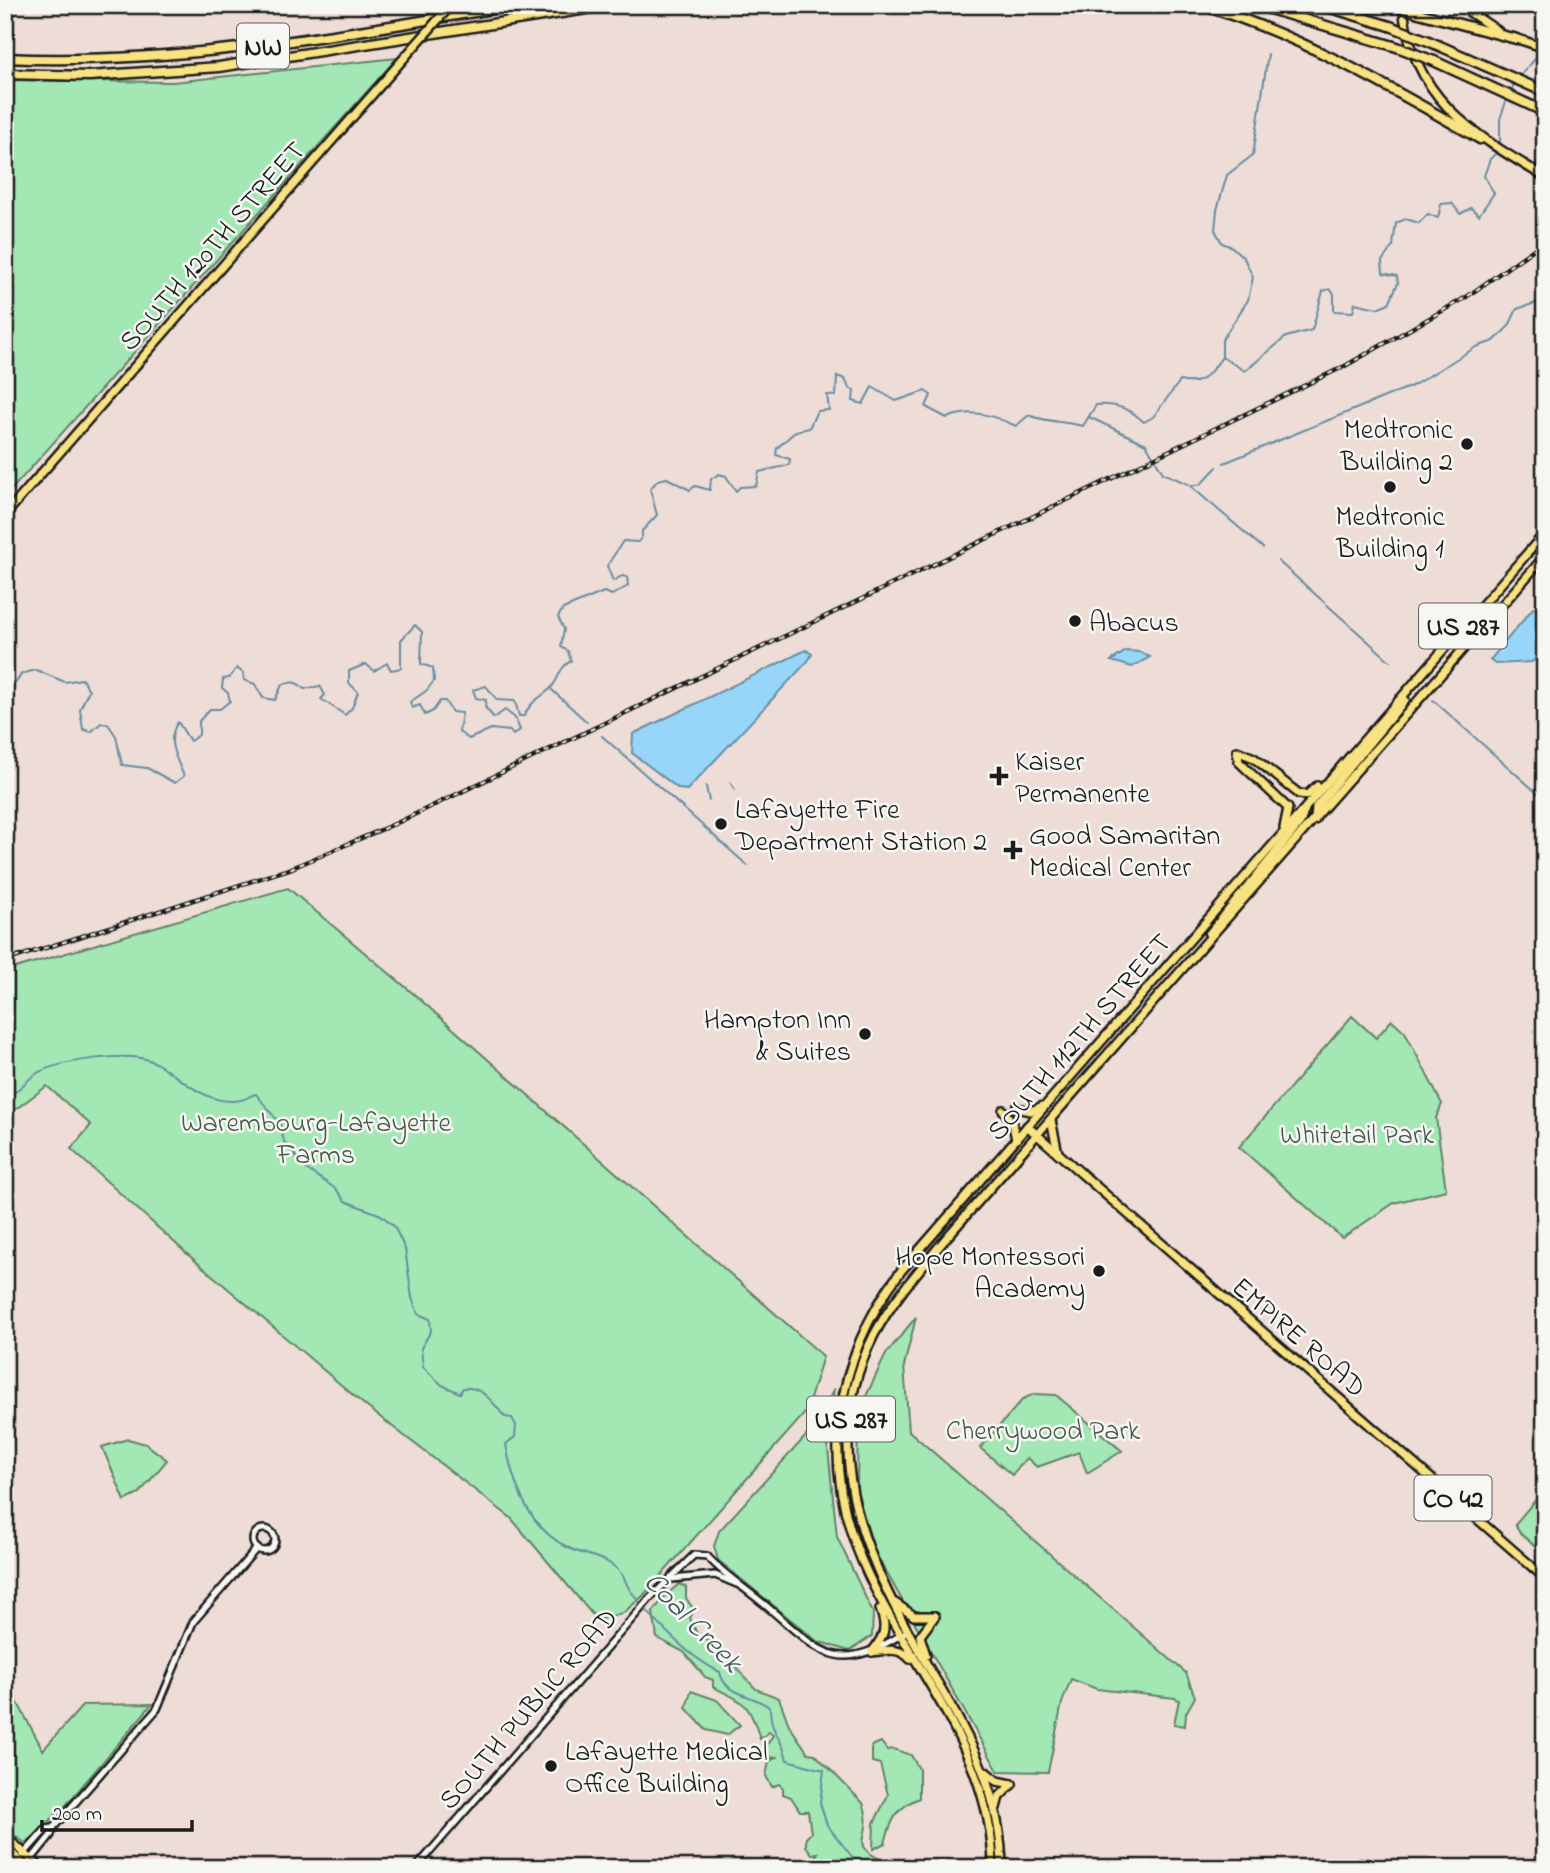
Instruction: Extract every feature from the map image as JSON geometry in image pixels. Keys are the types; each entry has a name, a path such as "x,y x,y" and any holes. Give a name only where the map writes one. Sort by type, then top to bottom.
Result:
{"highway":[{"name":"NW","path":"5,58 99,60 213,52 517,5"},
{"name":"NW","path":"5,74 89,76 219,67 612,5"},
{"path":"1201,5 1272,30 1328,55 1480,139"},
{"path":"1256,5 1397,47 1485,83 1544,111"},
{"path":"1321,5 1390,26 1492,67 1545,92"},
{"path":"1393,5 1520,40"}],"main road":[{"name":"SOUTH 120TH STREET","path":"5,515 452,5"},
{"path":"1403,5 1408,37 1424,76 1448,111 1480,139 1545,177"},
{"path":"1460,5 1480,23 1545,48"},
{"name":"SOUTH 112TH STREET","path":"904,1633 871,1586 849,1530 839,1476 839,1425 855,1354 873,1313 901,1271 1545,533"},
{"name":"SOUTH 112TH STREET","path":"904,1633 863,1540 850,1485 849,1432 862,1366 874,1336 908,1283 1206,938 1217,930 1315,820 1545,556"},
{"path":"1521,560 1532,570"},
{"path":"1315,820 1316,807 1401,706 1407,693"},
{"path":"1280,836 1289,818 1288,807 1239,762 1237,751 1254,758 1299,794 1307,794 1401,695 1407,693"},
{"path":"1206,938 1300,823 1305,808"},
{"path":"1016,1108 1031,1111 1047,1104"},
{"path":"1003,1110 1012,1122 1016,1139"},
{"path":"1051,1120 1058,1154"},
{"name":"EMPIRE ROAD","path":"1027,1126 1545,1578"},
{"path":"871,1586 886,1623 886,1633 872,1652"},
{"path":"890,1597 914,1616 935,1616 922,1632 920,1640 935,1678"},
{"name":"US 287","path":"904,1633 921,1672 958,1733 978,1779 990,1828 993,1868"},
{"name":"US 287","path":"904,1633 935,1678 984,1768 996,1812 1002,1868"},
{"path":"872,1652 899,1651 921,1672"},
{"path":"984,1768 997,1781 1012,1784 999,1797 996,1812"},
{"path":"5,1836 26,1861"},
{"path":"5,1847 41,1868"}],"street":[{"path":"264,1530 271,1533 275,1541 272,1547 266,1551 257,1548 254,1542 256,1533 264,1530"},
{"path":"26,1861 157,1709 194,1622 257,1548"},
{"path":"692,1575 688,1562 699,1554 707,1556 711,1562 823,1651 845,1657 872,1652 904,1633"},
{"name":"SOUTH PUBLIC ROAD","path":"416,1868 651,1597 688,1562"},
{"path":"708,1575 711,1562"},
{"path":"671,1579 692,1575 699,1578 708,1575 720,1576 745,1587"}],"green space":[{"path":"397,58 5,497 5,80 173,82"},
{"name":"Warembourg-Lafayette Farms","path":"288,888 415,995 823,1356 806,1412 643,1596 623,1613 597,1620 511,1518 367,1407 185,1252 71,1149 91,1125 47,1086 5,1117 5,971"},
{"name":"Whitetail Park","path":"1352,1016 1376,1038 1392,1020 1405,1032 1442,1104 1436,1118 1446,1190 1394,1203 1342,1238 1239,1147"},
{"path":"916,1317 904,1366 909,1431 1186,1673 1195,1697 1186,1713 1185,1726 1174,1724 1179,1700 1175,1698 1097,1689 1071,1679 1062,1703 1048,1772 998,1771 875,1552 857,1492 858,1413 886,1354"},
{"path":"834,1388 828,1449 837,1537 873,1613 872,1636 849,1651 817,1641 718,1560 714,1546 719,1531 818,1423"},
{"name":"Cherrywood Park","path":"1034,1394 1056,1395 1122,1451 1087,1473 1079,1452 1037,1467 1027,1458 1012,1475 980,1448 1023,1399"},
{"path":"128,1439 146,1444 167,1460 139,1494 125,1501 102,1447"},
{"path":"1545,1489 1545,1555 1521,1534 1515,1524"},
{"path":"679,1584 686,1587 686,1598 694,1610 690,1618 696,1632 734,1660 739,1671 756,1689 779,1698 789,1725 808,1753 815,1754 863,1803 866,1816 864,1847 881,1860 901,1868 822,1868 816,1864 815,1857 818,1853 812,1854 806,1846 806,1838 811,1833 808,1811 800,1811 791,1797 783,1794 783,1788 779,1784 772,1787 766,1776 769,1761 778,1757 771,1758 764,1750 773,1735 769,1732 760,1739 753,1718 745,1706 713,1687 713,1680 705,1677 684,1652 657,1638 653,1612"},
{"path":"5,1679 43,1750 83,1705 152,1704 66,1805 26,1844 5,1828"},
{"path":"691,1691 717,1700 740,1725 727,1735 706,1730 686,1708"},
{"path":"881,1742 887,1750 893,1749 911,1755 919,1769 919,1798 900,1811 892,1821 885,1843 873,1849 874,1823 888,1795 880,1764 872,1762 872,1746"}],"water":[{"path":"1533,608 1545,608 1545,650 1532,662 1495,664 1490,660"},
{"path":"806,650 812,654 808,661 687,790 679,789 632,753 633,734"},
{"path":"1126,651 1140,652 1150,657 1132,667 1111,661"}],"waterway":[{"path":"1520,76 1542,51"},
{"path":"1222,356 1222,340 1248,300 1253,277 1244,258 1232,247 1222,243 1215,230 1217,210 1227,175 1253,155 1268,54"},
{"path":"1509,94 1515,83"},
{"path":"1500,145 1500,119 1507,99"},
{"path":"5,699 7,686 18,680 21,674 36,670 65,682 82,679 89,690 80,709 83,729 91,732 101,723 108,724 116,736 122,765 147,768 175,783 184,776 173,749 174,729 178,722 190,741 199,735 199,721 210,709 220,709 230,701 228,693 222,688 223,679 229,678 237,668 243,673 244,680 255,684 263,698 275,700 282,685 288,683 296,683 304,689 320,686 325,695 321,699 345,715 352,708 358,692 349,683 349,671 366,664 374,671 387,663 391,670 401,668 401,640 415,625 422,632 421,664 433,668 434,681 426,691 410,702 412,708 420,705 425,715 433,711 440,701 445,701 452,712 462,713 459,732 469,739 491,729 510,731 513,735 520,730 515,718 505,710 494,718 485,707 486,700 476,698 473,690 486,686 497,700 515,701 519,716 524,716 533,703 551,688 571,661 568,651 561,647 564,629 558,617 563,609 604,592 612,595 628,586 627,577 622,576 613,581 607,566 623,541 638,542 642,531 657,515 650,489 658,480 667,478 690,490 695,486 710,490 711,479 719,474 726,476 736,491 740,487 756,486 759,472 789,465 790,459 776,455 777,448 796,431 809,428 817,411 829,410 827,395 836,396 837,376 845,379 849,388 854,390 853,401 863,404 872,387 896,401 925,391 931,395 926,407 947,418 965,413 982,414 1016,426 1029,415 1083,426 1096,405 1103,405 1122,408 1144,422 1153,417 1180,381 1200,380 1222,357 1245,371 1286,337 1312,330 1323,291 1330,289 1334,294 1334,311 1353,312 1355,303 1377,308 1389,303 1398,283 1397,276 1383,273 1382,261 1393,246 1396,223 1406,219 1419,223 1428,214 1438,218 1441,204 1452,203 1460,214 1471,208 1479,215 1494,193 1484,176 1490,159 1497,152"},
{"path":"1224,463 1414,385 1476,347 1494,341 1509,326 1517,309 1545,300"},
{"path":"1089,417 1146,444 1163,473 1188,484 1263,548"},
{"path":"1191,486 1201,484 1217,467"},
{"path":"1278,561 1390,661"},
{"path":"552,690 587,722"},
{"path":"1433,700 1545,800"},
{"path":"602,736 748,866"},
{"path":"730,782 735,790"},
{"path":"706,786 709,801"},
{"name":"Coal Creek","path":"5,1099 39,1072 79,1061 114,1057 154,1062 195,1089 217,1099 241,1100 256,1094 280,1124 284,1142 306,1169 336,1189 345,1201 381,1215 394,1226 405,1249 412,1298 418,1314 430,1319 431,1331 421,1348 423,1367 442,1385 460,1393 463,1388 482,1392 505,1417 512,1418 516,1425 515,1437 506,1444 509,1460 519,1491 534,1519 556,1541 614,1566 630,1590 671,1636 696,1657 720,1672 727,1686 770,1708 772,1725 787,1760 824,1770 820,1803 827,1825 861,1868"}],"railway":[{"path":"5,961 292,868 399,822 1345,366 1465,298 1545,241"}],"place":[{"name":"Medtronic Building 2","path":"1467,444"},
{"name":"Medtronic Building 1","path":"1390,487"},
{"name":"Abacus","path":"1075,621"},
{"name":"Kaiser Permanente","path":"999,776"},
{"name":"Lafayette Fire Department Station 2","path":"721,824"},
{"name":"Good Samaritan Medical Center","path":"1013,850"},
{"name":"Hampton Inn & Suites","path":"865,1034"},
{"name":"Hope Montessori Academy","path":"1099,1271"},
{"name":"Lafayette Medical Office Building","path":"551,1766"}]}
